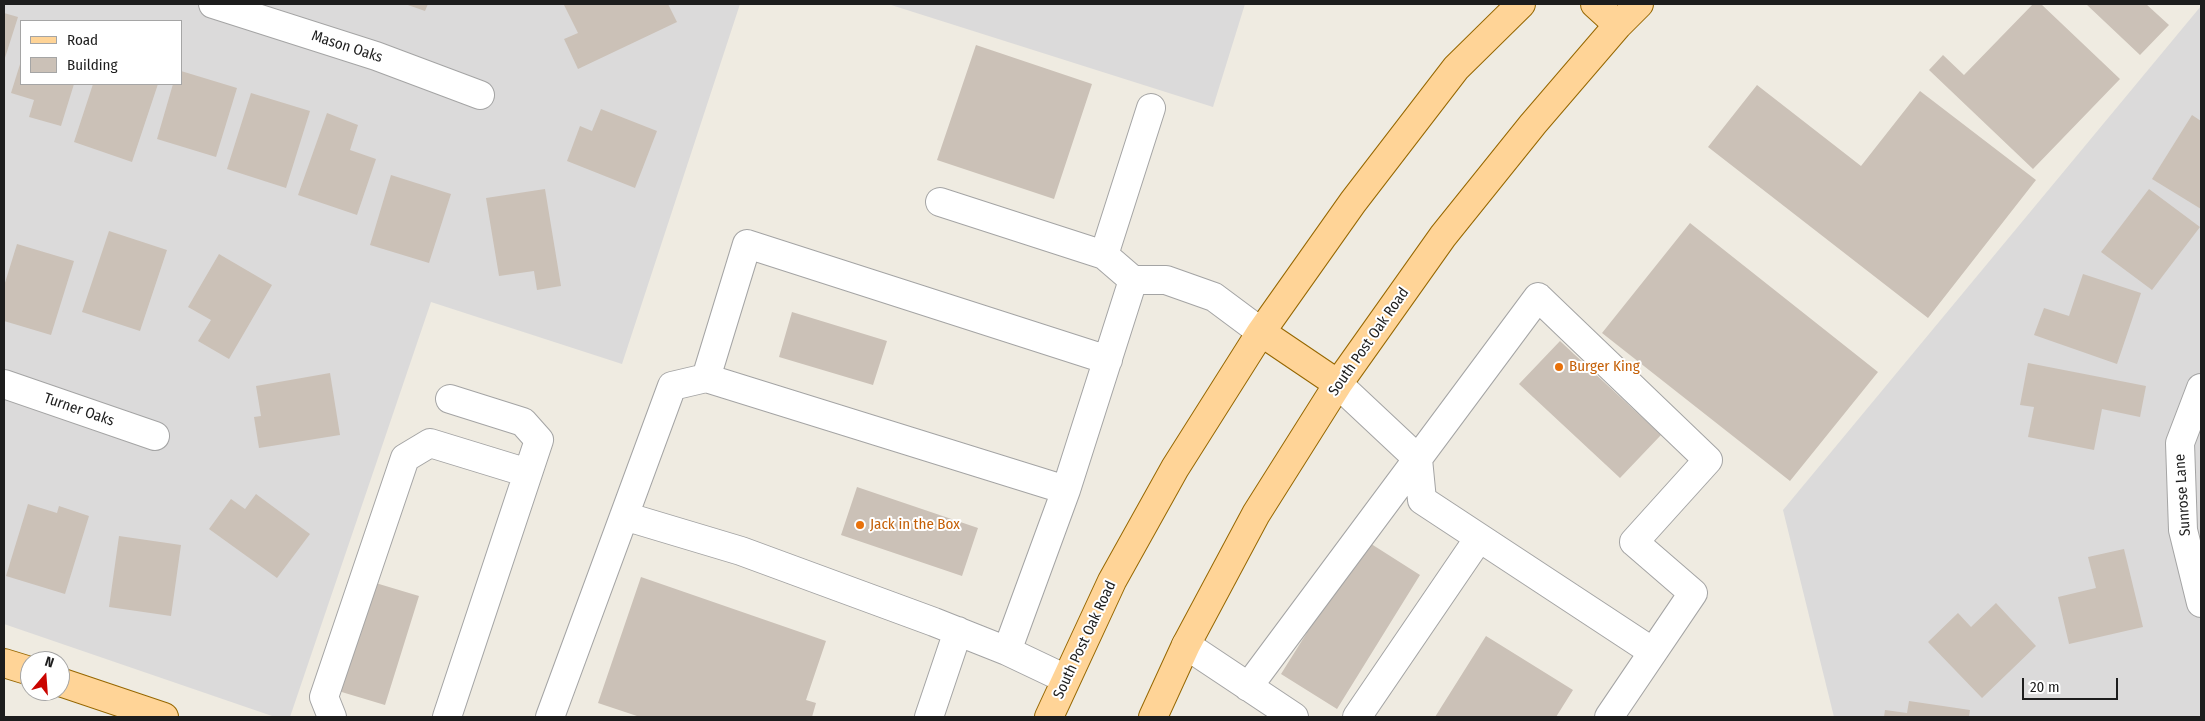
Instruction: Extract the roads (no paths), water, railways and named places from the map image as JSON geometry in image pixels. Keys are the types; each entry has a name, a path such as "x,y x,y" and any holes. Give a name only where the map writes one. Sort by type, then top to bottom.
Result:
{"main road":[{"name":"South Post Oak Road","path":"1049,717 1112,581 1175,468 1260,332 1354,202 1456,68 1521,4"},
{"path":"1595,4 1618,25"},
{"name":"South Post Oak Road","path":"1153,717 1186,645 1256,514 1338,384 1443,236 1533,124 1618,25 1639,4"},
{"path":"1260,332 1338,384"},
{"path":"4,662 20,668"},
{"path":"70,685 164,717"}],"street":[{"name":"Mason Oaks","path":"213,4 376,56 480,95"},
{"path":"1104,254 1150,108"},
{"path":"940,202 1104,254 1133,280 1166,280 1214,296 1260,332"},
{"path":"706,378 747,244 1108,360"},
{"path":"1007,651 1066,490 1133,280"},
{"path":"1248,687 1538,297 1708,460 1634,542 1693,593 1609,717"},
{"path":"550,717 672,386 706,378 1066,490"},
{"name":"Turner Oaks","path":"4,384 155,436"},
{"path":"1338,384 1418,459 1422,500 1653,652"},
{"name":"Sunrose Lane","path":"2201,388 2180,443 2183,530 2201,603"},
{"path":"447,717 539,440 523,422 450,399"},
{"path":"332,717 324,697 405,458 430,443 528,473"},
{"path":"624,516 741,551 1007,651 1066,679"},
{"path":"1357,717 1479,538"},
{"path":"929,717 958,632"},
{"path":"1186,645 1294,717"}],"place":[{"name":"Burger King","path":"1559,367"},
{"name":"Jack in the Box","path":"860,525"}]}
